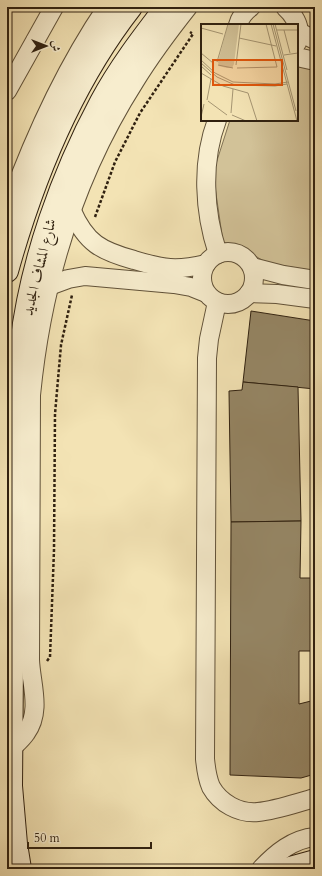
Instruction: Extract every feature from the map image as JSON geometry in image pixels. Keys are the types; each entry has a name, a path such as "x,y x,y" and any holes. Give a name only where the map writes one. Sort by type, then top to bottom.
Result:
{"street":[{"path":"7,91 54,7"},
{"name":"شارع المشاف الجديد","path":"7,271 31,195 52,142 104,45 131,7"},
{"path":"11,749 26,732 32,720 35,707 30,660 29,609 31,395 35,355 49,286 72,211 84,180 114,118 171,14 188,7"},
{"path":"238,24 242,15 251,7"},
{"path":"286,7 292,13 298,24"},
{"path":"7,211 32,144 50,106 103,9"},
{"name":"شارع المشاف الجديد","path":"20,869 11,786 15,410 22,342 30,292 50,221 82,141 102,100 150,27 171,14"},
{"path":"298,24 304,39"},
{"path":"298,57 315,60"},
{"path":"217,121 210,144 207,169 208,216 213,238 212,259 202,278 212,297 212,326 208,358 206,773 211,786 219,797 230,806 243,811 256,812 315,798"},
{"path":"49,286 77,277 107,277 190,287 226,304 243,300 253,285 254,276 252,267 241,255 234,252 226,252 212,259 179,269 154,266 114,254 102,249 88,238 77,222 72,211"},
{"path":"252,267 283,275 315,280"},
{"path":"249,293 277,294 315,299"},
{"path":"262,869 279,852 290,844 303,838 315,837"},
{"path":"286,869 315,861"}],"path":[{"path":"311,7 315,11"},
{"path":"88,238 115,162 140,113 193,34 171,14"},
{"path":"33,681 50,657 54,550 55,414 61,344 77,277"}],"shaded area":[{"path":"298,65 315,68 315,271 267,263 242,248 223,242 213,173 230,121 298,121"}],"building":[{"path":"251,311 315,321 315,389 243,382"},
{"path":"243,382 298,387 301,521 231,522 229,391 242,390"},
{"path":"301,521 300,578 315,578 315,651 299,651 299,704 315,700 315,774 301,778 230,775 231,522"}]}
